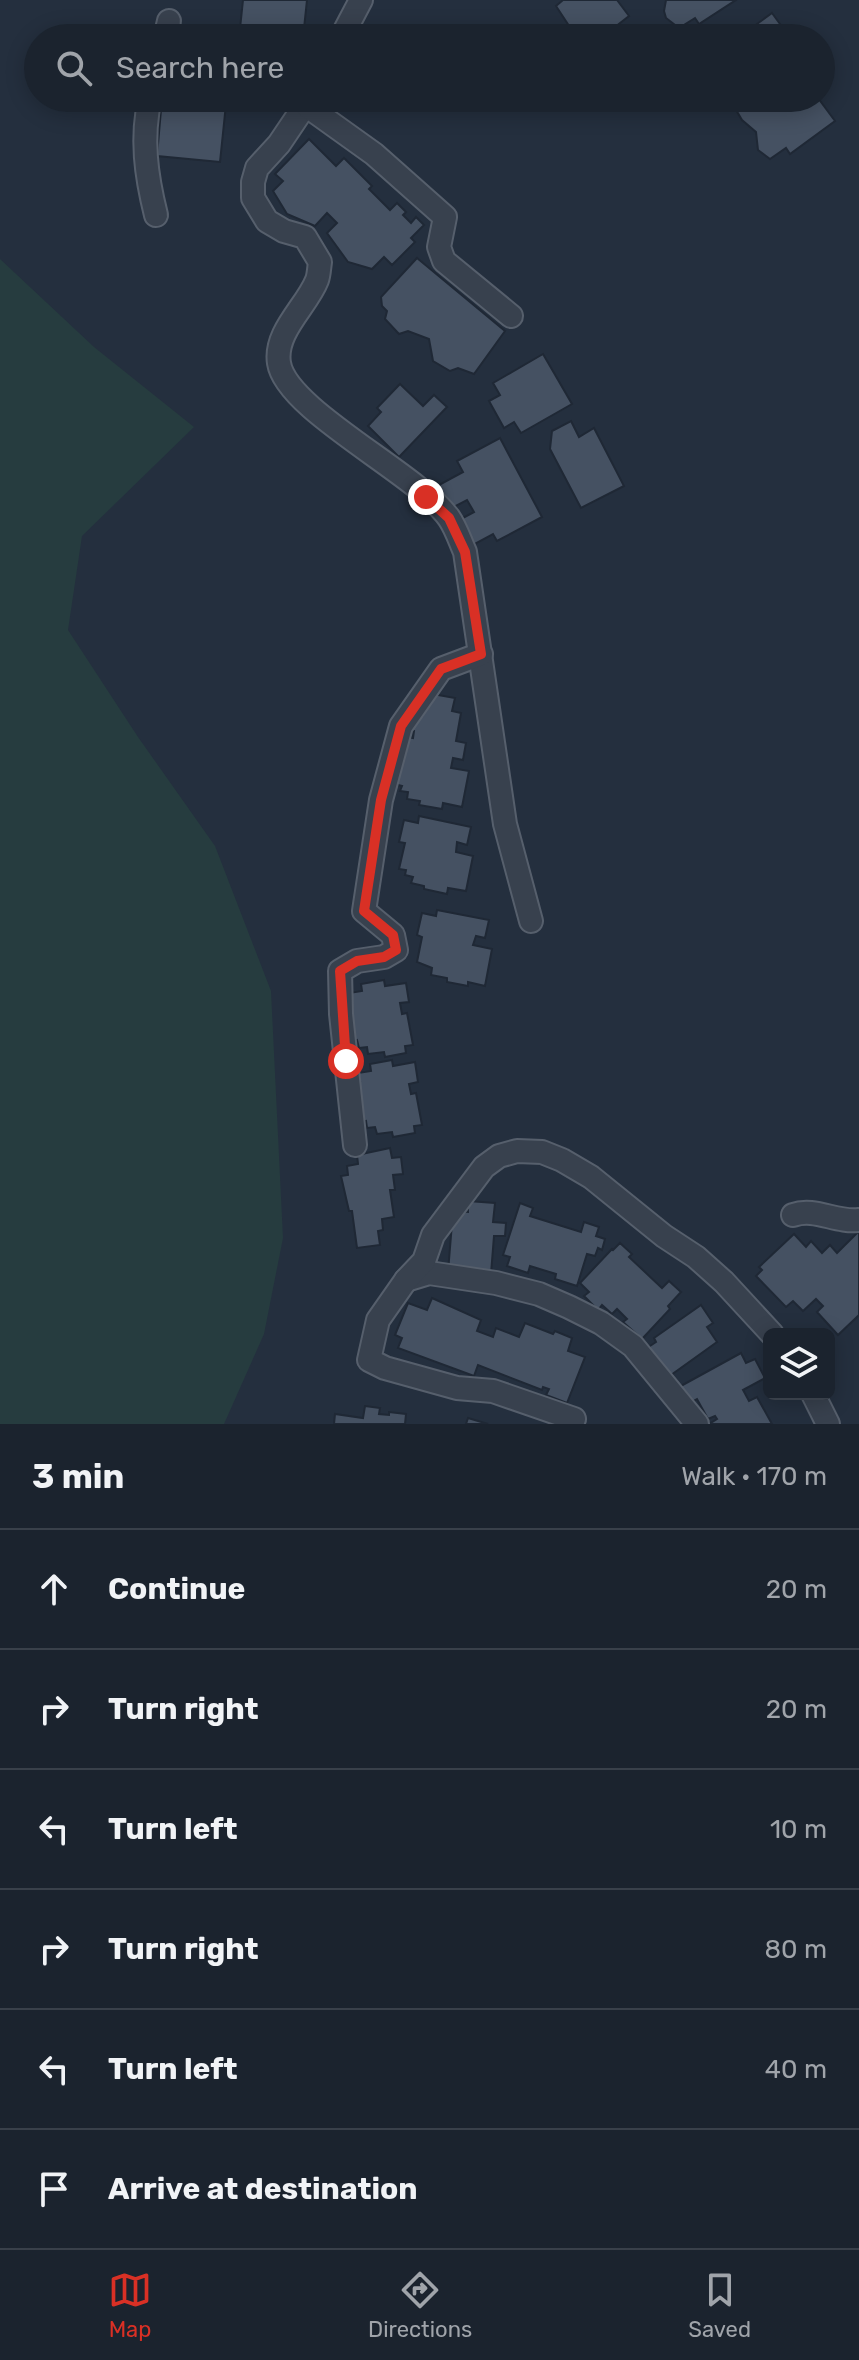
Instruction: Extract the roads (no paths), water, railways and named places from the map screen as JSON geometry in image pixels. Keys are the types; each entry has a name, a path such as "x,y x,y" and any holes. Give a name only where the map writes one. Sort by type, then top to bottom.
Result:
{"street":[{"path":"348,24 361,0"},
{"path":"147,112 144,126 147,178 156,215"},
{"path":"301,112 279,144 257,168 253,182 253,198 267,221 284,231 305,237 320,262 318,279 287,330 279,362 296,395 391,468 449,518 465,552 505,824 531,921"},
{"path":"321,112 445,217 439,247 444,261 511,316"},
{"path":"355,1145 341,1014 340,971 357,961 384,957 396,950 393,935 364,911 381,800 401,726 441,669 481,654"},
{"path":"571,1424 574,1419 552,1414 493,1391 457,1388 385,1368 369,1360 378,1320 406,1280 424,1261 433,1235 484,1167 499,1156 517,1151 542,1152 591,1177 664,1236 696,1257 766,1328"},
{"path":"793,1215 815,1212 840,1220 859,1220"},
{"path":"406,1280 429,1273 496,1283 539,1294 569,1307 601,1323 633,1346 697,1424"},
{"path":"816,1400 828,1424"}]}
